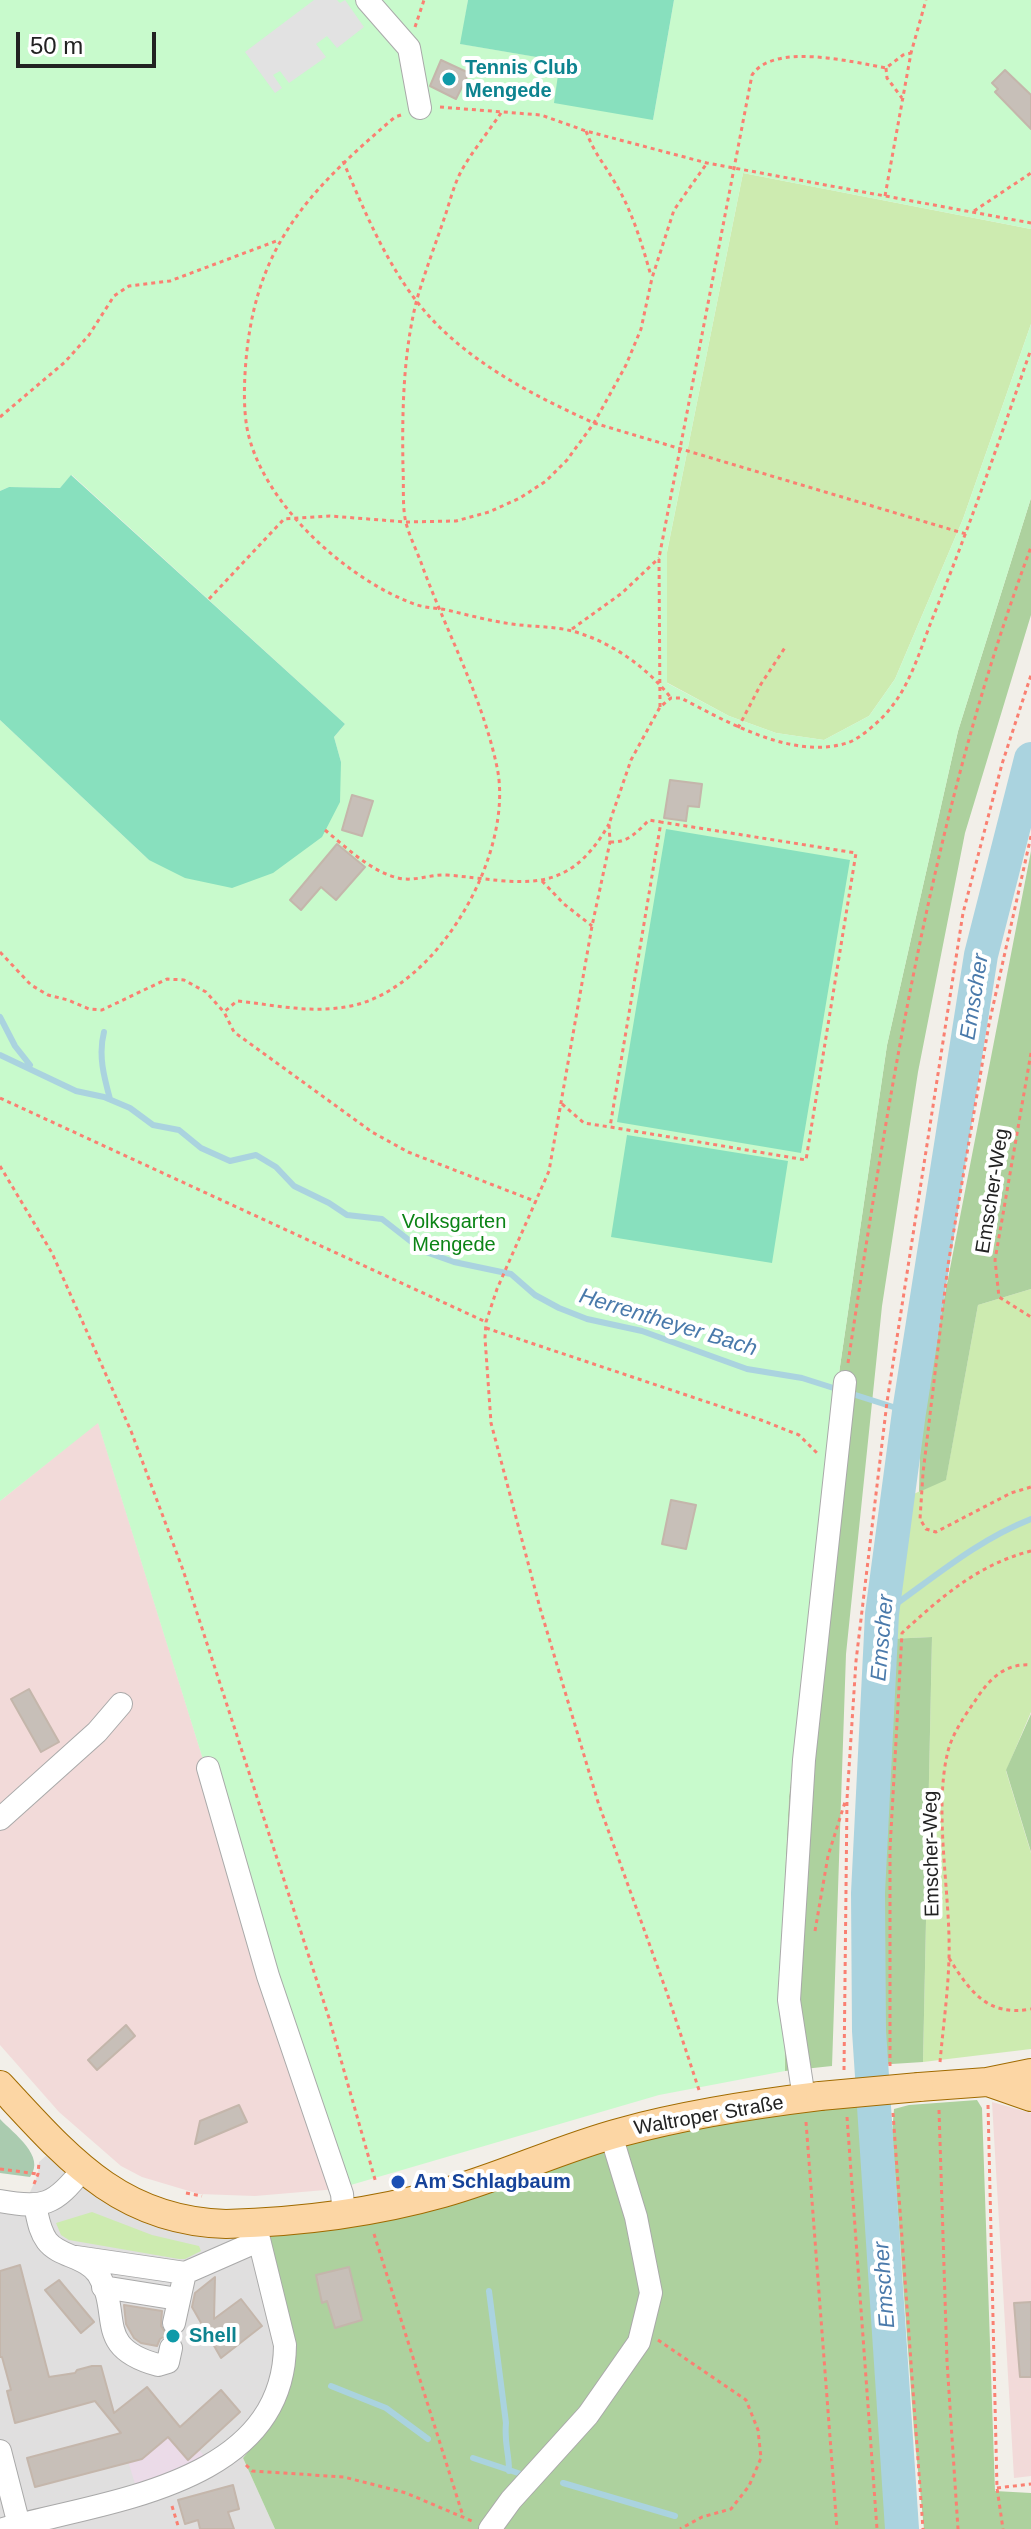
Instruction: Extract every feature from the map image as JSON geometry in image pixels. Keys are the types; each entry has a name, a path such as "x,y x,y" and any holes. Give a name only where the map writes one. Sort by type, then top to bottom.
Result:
{"main road":[{"name":"Waltroper Straße","path":"0,2085 82,2170 116,2193 166,2216 256,2232 444,2193 611,2135 704,2113 812,2097 987,2082 1031,2073"},
{"path":"987,2082 1031,2097"}],"street":[{"path":"367,0 409,48 420,108"},
{"path":"812,2097 789,2000 804,1760 845,1382"},
{"path":"0,1819 97,1732 121,1704"},
{"path":"208,1768 268,1976 342,2194 344,2215"},
{"path":"490,2528 588,2415 639,2342 651,2293 636,2217 611,2135"},
{"path":"0,2201 41,2206 59,2197 82,2170"},
{"path":"35,2206 40,2228 49,2243 75,2256 181,2286"},
{"path":"0,2451 11,2527 167,2486 198,2473 231,2452 251,2434 264,2415 281,2380 285,2345 256,2232 181,2286 100,2280"},
{"path":"75,2256 100,2280 111,2327 122,2345 143,2361 158,2365 165,2364 171,2348"},
{"path":"174,2323 181,2286"}],"path":[{"path":"885,196 911,53 926,0"},
{"path":"660,707 659,558 748,85 756,67 779,59 814,56 886,68 903,55 911,53"},
{"path":"886,68 887,78 902,98"},
{"path":"671,698 648,672 604,643 571,630 510,624 419,606 379,588 344,565 276,494 247,429 244,392 247,345 253,310 280,240 308,198 343,161 395,117 420,108 442,107 541,115 586,131 707,163 1031,223"},
{"path":"224,1012 237,1001 292,1010 354,1005 404,983 433,954 454,926 480,880 495,832 500,794 498,770 488,728 406,522 403,442 405,387 417,302 462,169 501,113"},
{"path":"586,131 594,153 631,213 652,278"},
{"path":"343,161 367,218 417,302 440,329 503,376 543,400 594,423 966,534"},
{"path":"209,599 284,519 330,516 406,522 456,521 489,512 520,498 546,481 567,460 594,423 626,365 641,329 652,278 674,210 707,163"},
{"path":"972,212 1031,173"},
{"path":"0,417 65,362 89,335 114,296 129,286 170,281 280,240"},
{"path":"325,830 370,865 398,878 444,875 480,880 542,881 567,871 595,847 609,824 631,760 660,707 671,698 681,698 738,728 772,740 831,747 851,742 889,710 906,683 966,534 1031,349"},
{"path":"845,1382 882,1136 930,886 985,678 1031,547"},
{"path":"571,630 622,593 659,558"},
{"path":"738,728 786,646"},
{"path":"648,672 655,673 660,669"},
{"path":"843,2055 847,1799 856,1661 885,1415 963,913 1002,764 1031,675"},
{"path":"562,1104 584,1123 806,1160 856,853 649,820 631,837 610,842"},
{"path":"610,1127 661,822"},
{"path":"609,824 610,842 549,1171 497,1289 486,1322 491,1423 598,1802 700,2094"},
{"path":"1031,836 989,1024 948,1265 920,1519 926,1529 936,1532 1011,1493 1031,1487"},
{"path":"542,881 592,926"},
{"path":"0,952 31,985 48,995 89,1009 102,1010 167,979 184,980 206,992 224,1012 234,1032 372,1132 408,1152 537,1202"},
{"name":"Emscher-Weg","path":"1031,1053 995,1260 999,1297 1031,1317"},
{"path":"0,1098 486,1322"},
{"path":"0,1166 52,1253 131,1431 183,1570 329,2018 377,2188"},
{"path":"486,1328 719,1404 799,1435 821,1457 834,1481"},
{"path":"890,2066 890,1849 902,1633 960,1583 993,1563 1031,1551"},
{"name":"Emscher-Weg","path":"958,2529 929,2086 949,1958 943,1801 948,1750 960,1723 987,1682 999,1672 1021,1664 1031,1665"},
{"path":"815,1934 828,1856 847,1799"},
{"path":"949,1958 965,1983 994,2008 1010,2013 1031,2009"},
{"path":"987,2082 997,2488 1003,2529"},
{"path":"812,2097 837,2529"},
{"path":"893,2113 923,2529"},
{"path":"849,2135 877,2529"},
{"path":"0,2169 38,2174"},
{"path":"178,2192 204,2197"},
{"path":"372,2228 463,2516"},
{"path":"642,2329 746,2400 758,2430 761,2458 749,2486 731,2509 702,2517 680,2529"},
{"path":"231,2452 252,2471 344,2477 406,2493 490,2528"},
{"path":"997,2488 1031,2484"},
{"path":"167,2486 179,2529"}],"shaded area":[{"path":"314,0 337,0 340,3 345,0 364,27 337,48 327,36 316,44 326,57 289,83 280,71 273,75 282,88 275,93 245,52"},
{"path":"98,1422 337,2189 255,2196 199,2194 142,2177 121,2166 59,2112 0,2045 0,1501"},
{"path":"992,2102 1031,2113 1031,2476 1014,2478"},
{"path":"57,2146 116,2193 255,2223 294,2348 290,2385 262,2435 243,2458 275,2529 0,2529 0,2201 24,2206 38,2174 39,2162"},
{"path":"147,2387 206,2458 136,2487 118,2429 109,2417"}],"green space":[{"name":"Volksgarten Mengede","path":"0,0 468,0 461,44 561,61 653,120 674,0 1031,0 1031,229 743,173 667,552 667,683 729,716 776,733 824,740 869,716 895,679 963,519 1031,324 1031,498 958,731 887,1045 838,1380 789,1796 782,1931 785,2071 659,2095 337,2189 98,1423 0,1501 0,720 149,860 341,762 334,737 345,724 72,475 60,488 9,487 0,491"},
{"path":"468,0 674,0 653,120 554,103 560,61 460,44"},
{"path":"743,173 1031,229 1031,324 963,519 895,679 869,716 824,740 776,733 729,716 666,682 667,552"},
{"path":"71,475 345,724 334,737 341,762 340,802 322,837 273,873 232,888 185,878 149,860 0,720 0,491 9,487 60,488"},
{"path":"1031,498 1031,615 965,833 918,1072 882,1306 846,1654 832,2066 785,2071 782,1931 789,1796 838,1380 887,1045 958,731"},
{"path":"666,829 850,860 801,1153 617,1122"},
{"path":"1031,851 1031,1289 978,1305 946,1480 919,1492 921,1418"},
{"path":"627,1135 788,1161 772,1263 611,1237"},
{"path":"1031,1289 1031,1712 1006,1771 1031,1853 1031,2049 923,2062 932,1637 889,1639 903,1499 946,1479 978,1305"},
{"path":"932,1637 923,2062 876,2065 889,1639"},
{"path":"1031,1714 1031,1852 1006,1770"},
{"path":"872,2091 902,2529 275,2529 243,2458 262,2435 290,2385 294,2348 255,2223 344,2215 618,2133"},
{"path":"977,2100 982,2108 995,2491 1031,2493 1031,2529 924,2529 892,2133 894,2109"},
{"path":"0,2119 31,2153 34,2169 30,2177 0,2173"},
{"path":"92,2212 152,2235 199,2246 201,2251 179,2259 69,2240 61,2235 56,2223"}],"building":[{"name":"Tennis Club Mengede","path":"441,60 469,73 456,99 430,86"},
{"path":"1005,70 1031,95 1031,129 995,92 998,89 992,83"},
{"path":"670,780 702,784 699,807 688,806 686,821 664,818"},
{"path":"352,795 373,801 362,836 342,830"},
{"path":"337,844 365,867 336,900 321,887 301,910 290,900"},
{"path":"671,1500 696,1505 686,1549 662,1544"},
{"path":"29,1689 59,1742 41,1752 11,1699"},
{"path":"126,2025 135,2036 97,2070 88,2060"},
{"path":"239,2105 247,2122 195,2144 200,2121"},
{"path":"20,2265 49,2377 101,2366 114,2413 147,2387 180,2427 221,2390 240,2412 188,2460 168,2437 142,2459 35,2487 27,2458 121,2433 95,2401 15,2423 7,2391 11,2390 0,2357 0,2271"},
{"path":"349,2267 362,2320 335,2328 327,2301 322,2303 316,2275"},
{"path":"215,2277 214,2319 241,2299 262,2326 221,2358 192,2307 195,2293"},
{"path":"59,2280 94,2322 81,2333 45,2290"},
{"path":"1031,2302 1031,2377 1020,2377 1014,2303"},
{"path":"124,2305 162,2311 161,2326 167,2335 160,2339 157,2346 141,2343 134,2338 126,2324"},
{"path":"233,2485 239,2509 228,2512 234,2529 200,2529 198,2520 185,2524 178,2500"}],"waterway":[{"name":"Emscher","path":"902,2529 869,2031 868,1893 882,1614 909,1412 981,955 1031,759"},
{"path":"0,1017 15,1046 30,1065"},
{"path":"104,1032 102,1058 110,1099"},
{"name":"Herrentheyer Bach","path":"0,1055 76,1091 104,1097 130,1108 153,1125 179,1130 201,1148 230,1161 256,1155 276,1167 294,1186 347,1215 382,1219 423,1251 454,1262 511,1274 535,1295 587,1319 642,1331 747,1369 802,1378 909,1412"},
{"path":"882,1614 972,1550 1031,1519"},
{"path":"489,2291 509,2471"},
{"path":"331,2386 386,2408 428,2439"},
{"path":"473,2458 521,2474"},
{"path":"563,2483 675,2516"}],"place":[{"name":"Tennis Club Mengede","path":"449,79"},
{"name":"Am Schlagbaum","path":"398,2182"},
{"name":"Shell","path":"173,2336"}]}
